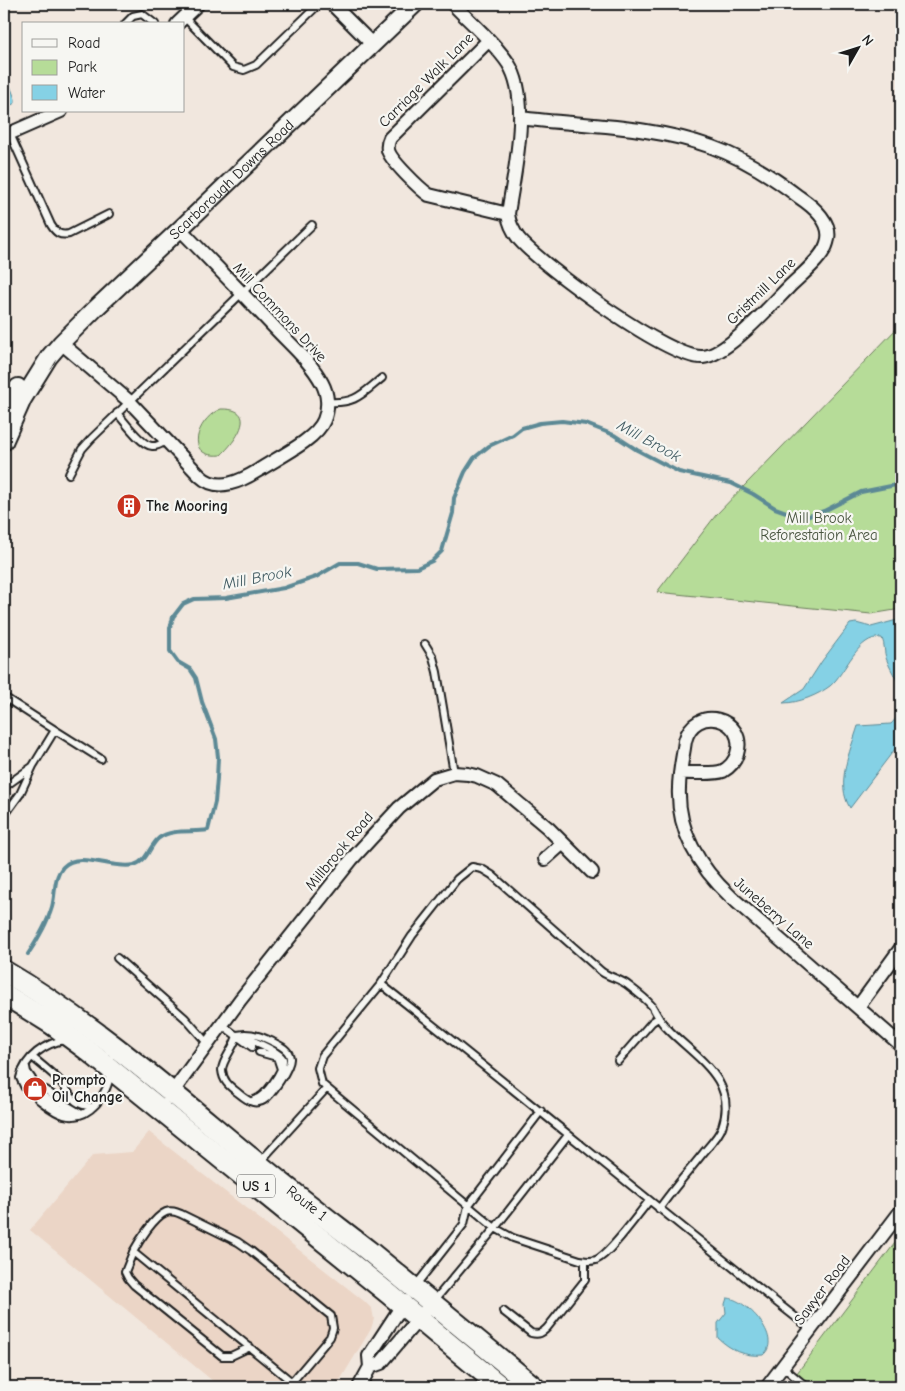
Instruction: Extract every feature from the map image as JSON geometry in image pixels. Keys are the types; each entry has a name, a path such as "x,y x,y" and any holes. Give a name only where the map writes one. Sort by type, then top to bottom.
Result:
{"main road":[{"name":"Route 1","path":"4,971 31,986 83,1022 166,1100 402,1305 501,1387"},
{"name":"Route 1","path":"4,994 71,1038 109,1069 166,1100 259,1164 534,1387"}],"street":[{"path":"332,4 372,44"},
{"name":"Scarborough Downs Road","path":"4,442 23,399 49,357 62,343 95,309 415,4"},
{"path":"453,4 508,64 516,79 520,99 520,118 508,214"},
{"path":"181,21 195,5"},
{"name":"Carriage Walk Lane","path":"488,41 390,138 388,149 392,158 422,190 430,195 508,214"},
{"path":"7,135 59,112"},
{"name":"Gristmill Lane","path":"508,214 514,231 524,244 570,282 639,331 684,353 701,358 714,354 726,347 816,260 823,251 828,239 825,222 815,209 771,178 734,156 713,147 673,136 648,132 520,118"},
{"name":"Mill Commons Drive","path":"180,229 315,373 324,388 327,402"},
{"path":"62,343 129,401 202,478 214,484 229,484 249,476 310,437 324,420 327,402"},
{"name":"Scarborough Downs Road","path":"4,412 32,368 49,357"},
{"name":"Juneberry Lane","path":"680,773 718,772 729,767 735,760 738,748 738,739 734,731 724,722 706,719 694,725 686,736 680,773 679,803 683,824 692,847 706,870 731,897 901,1045"},
{"name":"Millbrook Road","path":"166,1100 274,956 352,859 399,808 427,783 440,776 454,773 477,776 497,785 519,802 563,842 592,872"},
{"path":"545,859 563,842"},
{"path":"858,1007 901,948"},
{"name":"Sawyer Road","path":"767,1387 901,1211"},
{"path":"359,1387 370,1367 369,1356 414,1288"},
{"path":"370,1367 381,1363 432,1303"}],"lane":[{"path":"185,25 233,67 244,70 256,65 319,4"},
{"path":"126,22 133,16 142,14 152,22"},
{"path":"7,135 54,231 63,235 70,234 109,214"},
{"path":"69,474 86,444 312,225"},
{"path":"327,402 345,403 353,401 382,378"},
{"path":"117,413 148,446 157,446 167,440"},
{"path":"425,644 433,657 437,672 454,773"},
{"path":"4,697 101,758"},
{"path":"4,816 20,794 33,766 55,730"},
{"path":"7,785 33,766"},
{"path":"649,1201 609,1250 595,1260 585,1261 513,1238 495,1228 322,1084 318,1074 322,1056 381,984 412,936 457,879 470,868 477,867 492,875 602,972 629,985 649,1003 667,1029 715,1074 722,1087 725,1105 724,1121 720,1132 659,1209"},
{"path":"117,958 185,1018 208,1044"},
{"path":"381,984 812,1330"},
{"path":"618,1061 648,1026 658,1018"},
{"path":"222,1025 252,1047"},
{"path":"253,1034 262,1037 281,1046 290,1056 286,1072 268,1097 258,1102 249,1101 229,1086 223,1074 223,1065 234,1047 237,1035 253,1034"},
{"path":"237,1035 256,1041 264,1047 278,1052 283,1059 281,1070 262,1096 256,1100 249,1101"},
{"path":"26,1065 28,1084 20,1078 26,1065 32,1057 43,1046 71,1038"},
{"path":"259,1052 277,1058 281,1070"},
{"path":"32,1057 57,1078 71,1097 78,1103 93,1107"},
{"path":"82,1113 42,1094 52,1109 64,1115 73,1116 82,1113 93,1107 107,1089 109,1069"},
{"path":"259,1164 326,1089"},
{"path":"414,1288 464,1224 464,1216 468,1206 541,1111"},
{"path":"432,1303 495,1228 568,1134"},
{"path":"250,1348 231,1356 222,1356 134,1285 128,1278 125,1272 133,1252 139,1242 164,1213 171,1211 181,1214 238,1242 331,1316 334,1328 325,1343 292,1382"},
{"path":"133,1252 300,1387"},
{"path":"504,1311 531,1333 541,1333 585,1280 585,1261"},
{"path":"783,1367 807,1387"}],"shaded area":[{"path":"149,1132 372,1309 374,1319 371,1329 336,1387 220,1387 30,1230 93,1155 132,1152"}],"green space":[{"name":"Mill Brook Reforestation Area","path":"901,324 901,609 871,614 657,592 716,515"},
{"path":"221,409 233,410 240,414 242,419 241,426 233,442 221,455 209,454 201,451 198,444 198,436 206,420 213,413"},
{"path":"901,1235 901,1387 791,1387 788,1385"}],"water":[{"path":"4,69 15,103 4,109"},
{"path":"901,619 901,688 886,658 882,638 874,638 859,648 830,686 808,698 783,703 804,689 850,624 856,623 871,627"},
{"path":"901,713 901,741 850,808 844,788 845,767 858,726 891,724"},
{"path":"727,1298 735,1300 752,1312 766,1329 769,1339 768,1348 763,1355 750,1355 739,1352 718,1338 718,1323 726,1313 725,1304"}],"waterway":[{"name":"Mill Brook","path":"28,954 50,913 60,871 70,862 87,860 126,866 134,865 139,863 156,841 164,835 176,832 208,830 215,802 218,757 216,739 202,702 196,678 190,669 178,662 170,651 170,628 173,617 183,604 194,599 226,598 284,588 316,577 340,563 358,563 377,569 417,568 432,561 442,551 453,513 454,498 465,472 474,458 489,446 513,435 522,428 540,423 562,421 586,424 614,435 637,450 679,472 731,483 775,508 803,518 824,511 861,492 901,484"}],"place":[{"name":"The Mooring","path":"129,506"},
{"name":"Prompto Oil Change","path":"35,1089"}]}
